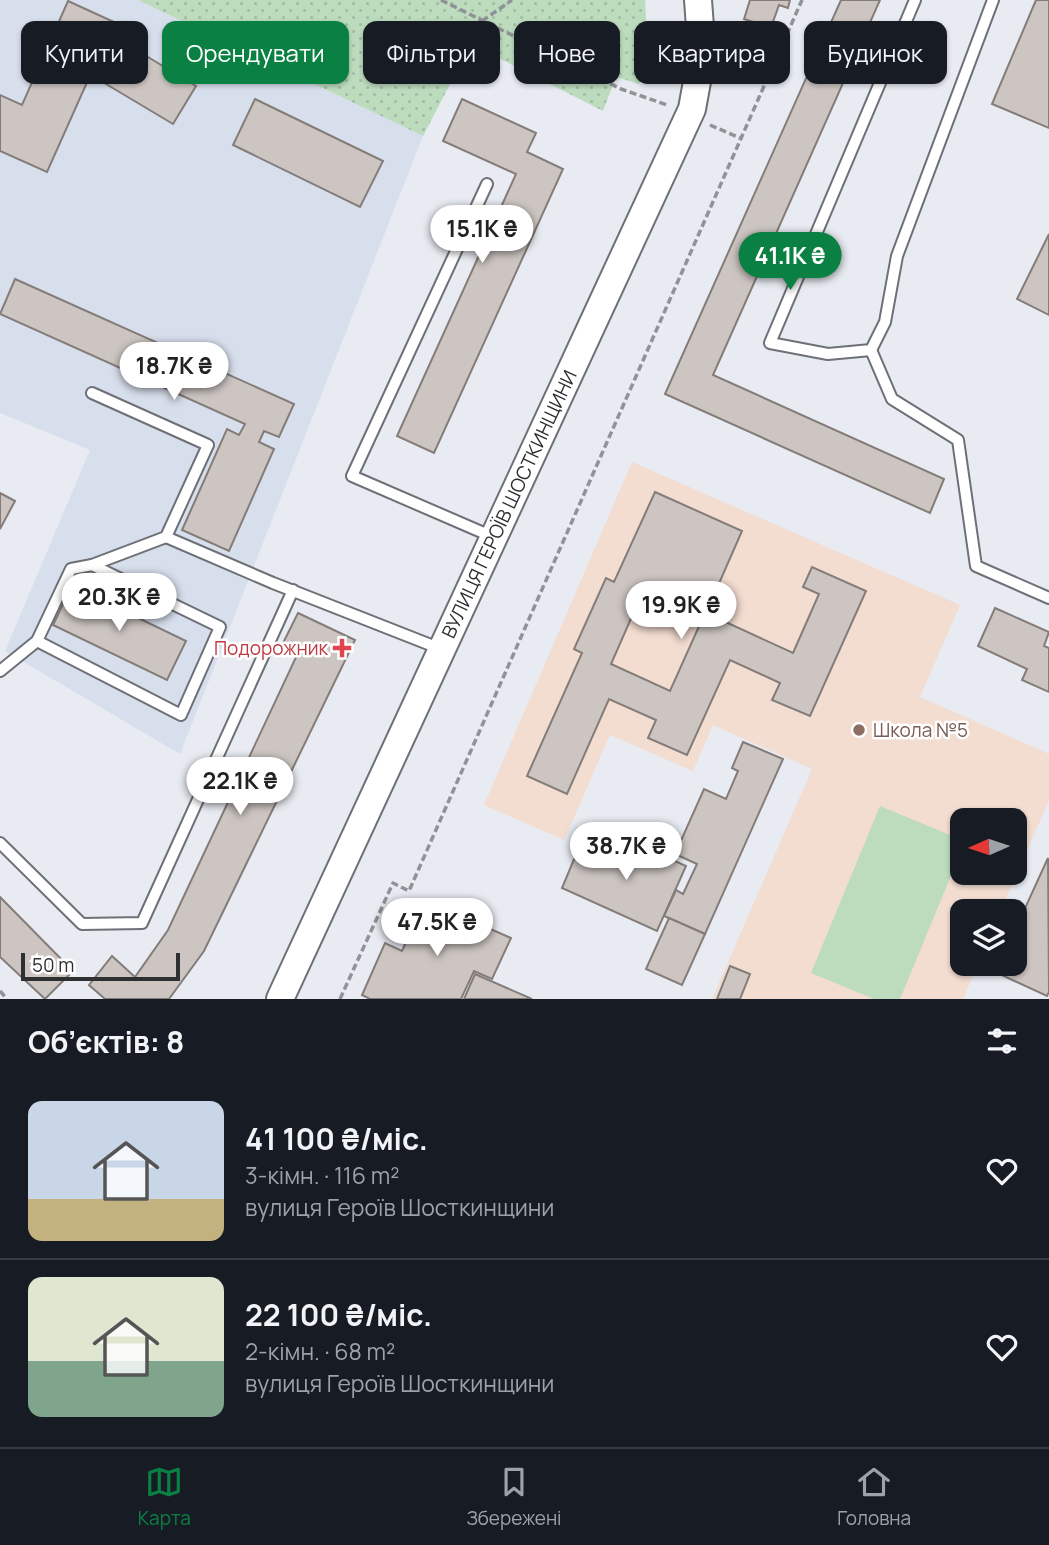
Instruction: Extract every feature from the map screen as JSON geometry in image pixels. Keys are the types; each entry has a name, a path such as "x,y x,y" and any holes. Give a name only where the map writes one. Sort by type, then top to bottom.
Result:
{"street":[{"name":"ВУЛИЦЯ ГЕРОЇВ ШОСТКИНЩИНИ","path":"280,999 692,109 702,54 698,0"}],"lane":[{"path":"871,350 828,354 771,343 915,0"},
{"path":"993,0 897,256 885,322 871,350 892,399 958,440 975,566 1049,598"},
{"path":"487,184 352,476 493,537"},
{"path":"92,393 208,445 166,537"},
{"path":"0,671 37,641 71,569 92,565 166,537 441,649"},
{"path":"37,641 181,715 220,627 92,565"},
{"path":"0,843 82,924 113,926 142,923 293,590"}],"path":[{"path":"441,0 621,89 667,105"},
{"path":"482,20 512,0"},
{"path":"340,999 393,883 410,891 802,0"},
{"path":"709,125 740,138"},
{"path":"0,991 8,999"}],"shaded area":[{"path":"0,0 138,0 182,21 162,21 162,84 314,84 423,136 180,754 5,651 90,450 0,413"},
{"name":"Школа №5","path":"632,462 960,605 920,697 1049,754 1049,800 1027,850 1027,808 950,808 950,886 1011,886 1006,899 950,899 950,976 973,976 963,999 712,999 812,769 713,725 693,771 610,735 564,840 484,805"}],"green space":[{"path":"138,0 645,0 646,21 634,21 634,82 620,78 620,21 514,21 514,66 500,59 500,21 363,21 363,84 450,84 423,136 314,84 349,84 349,21 182,21"},
{"path":"550,84 613,84 603,111"},
{"path":"880,806 950,835 950,878 900,999 874,999 811,973"}],"building":[{"path":"750,0 790,0 788,8 779,5 773,21 744,19"},
{"path":"841,0 880,0 871,21 832,21"},
{"path":"1036,0 1049,0 1049,128 992,104"},
{"path":"68,1 112,21 59,21"},
{"path":"148,57 162,66 162,84 196,86 173,124 106,84 148,84"},
{"path":"804,83 843,84 713,375 944,479 930,513 665,394"},
{"path":"31,84 86,84 47,172 0,151 0,95 22,105"},
{"path":"255,99 383,161 360,207 233,145"},
{"path":"462,99 536,133 527,152 563,169 434,453 397,436 516,174 443,141"},
{"path":"1049,234 1049,315 1017,299"},
{"path":"15,279 294,404 279,437 264,431 259,442 274,449 229,551 182,530 227,429 239,435 245,424 0,314"},
{"path":"655,492 742,531 706,613 793,653 819,594 803,587 812,567 866,591 810,716 772,700 780,683 730,660 687,755 648,738 656,720 609,699 567,794 527,776 582,653 574,649 606,578 614,582","holes":["640,598 700,624 670,691 611,664"]},
{"path":"0,493 15,501 0,529"},
{"path":"72,586 186,641 167,680 53,625"},
{"path":"995,608 1049,632 1044,646 1049,648 1049,692 1022,680 1027,669 978,646"},
{"path":"298,613 355,640 204,951 169,999 105,999 89,985 112,956 135,977 168,930 298,653 282,645"},
{"path":"743,742 783,759 705,934 664,916 676,890 683,894 697,864 675,854 704,789 726,799 738,771 732,768"},
{"path":"582,840 627,860 635,843 686,866 657,931 562,888"},
{"path":"1048,858 1047,996 1004,976 1027,976 1027,904"},
{"path":"0,897 73,971 45,999 0,957"},
{"path":"425,900 511,938 492,979 474,971 461,999 370,999 362,995 385,943 402,951"},
{"path":"669,918 705,934 682,985 646,969"},
{"path":"730,966 750,974 740,999 717,999"},
{"path":"475,974 532,999 464,999"}],"place":[{"name":"Подорожник","path":"342,648"},
{"name":"Школа №5","path":"859,730"}]}
